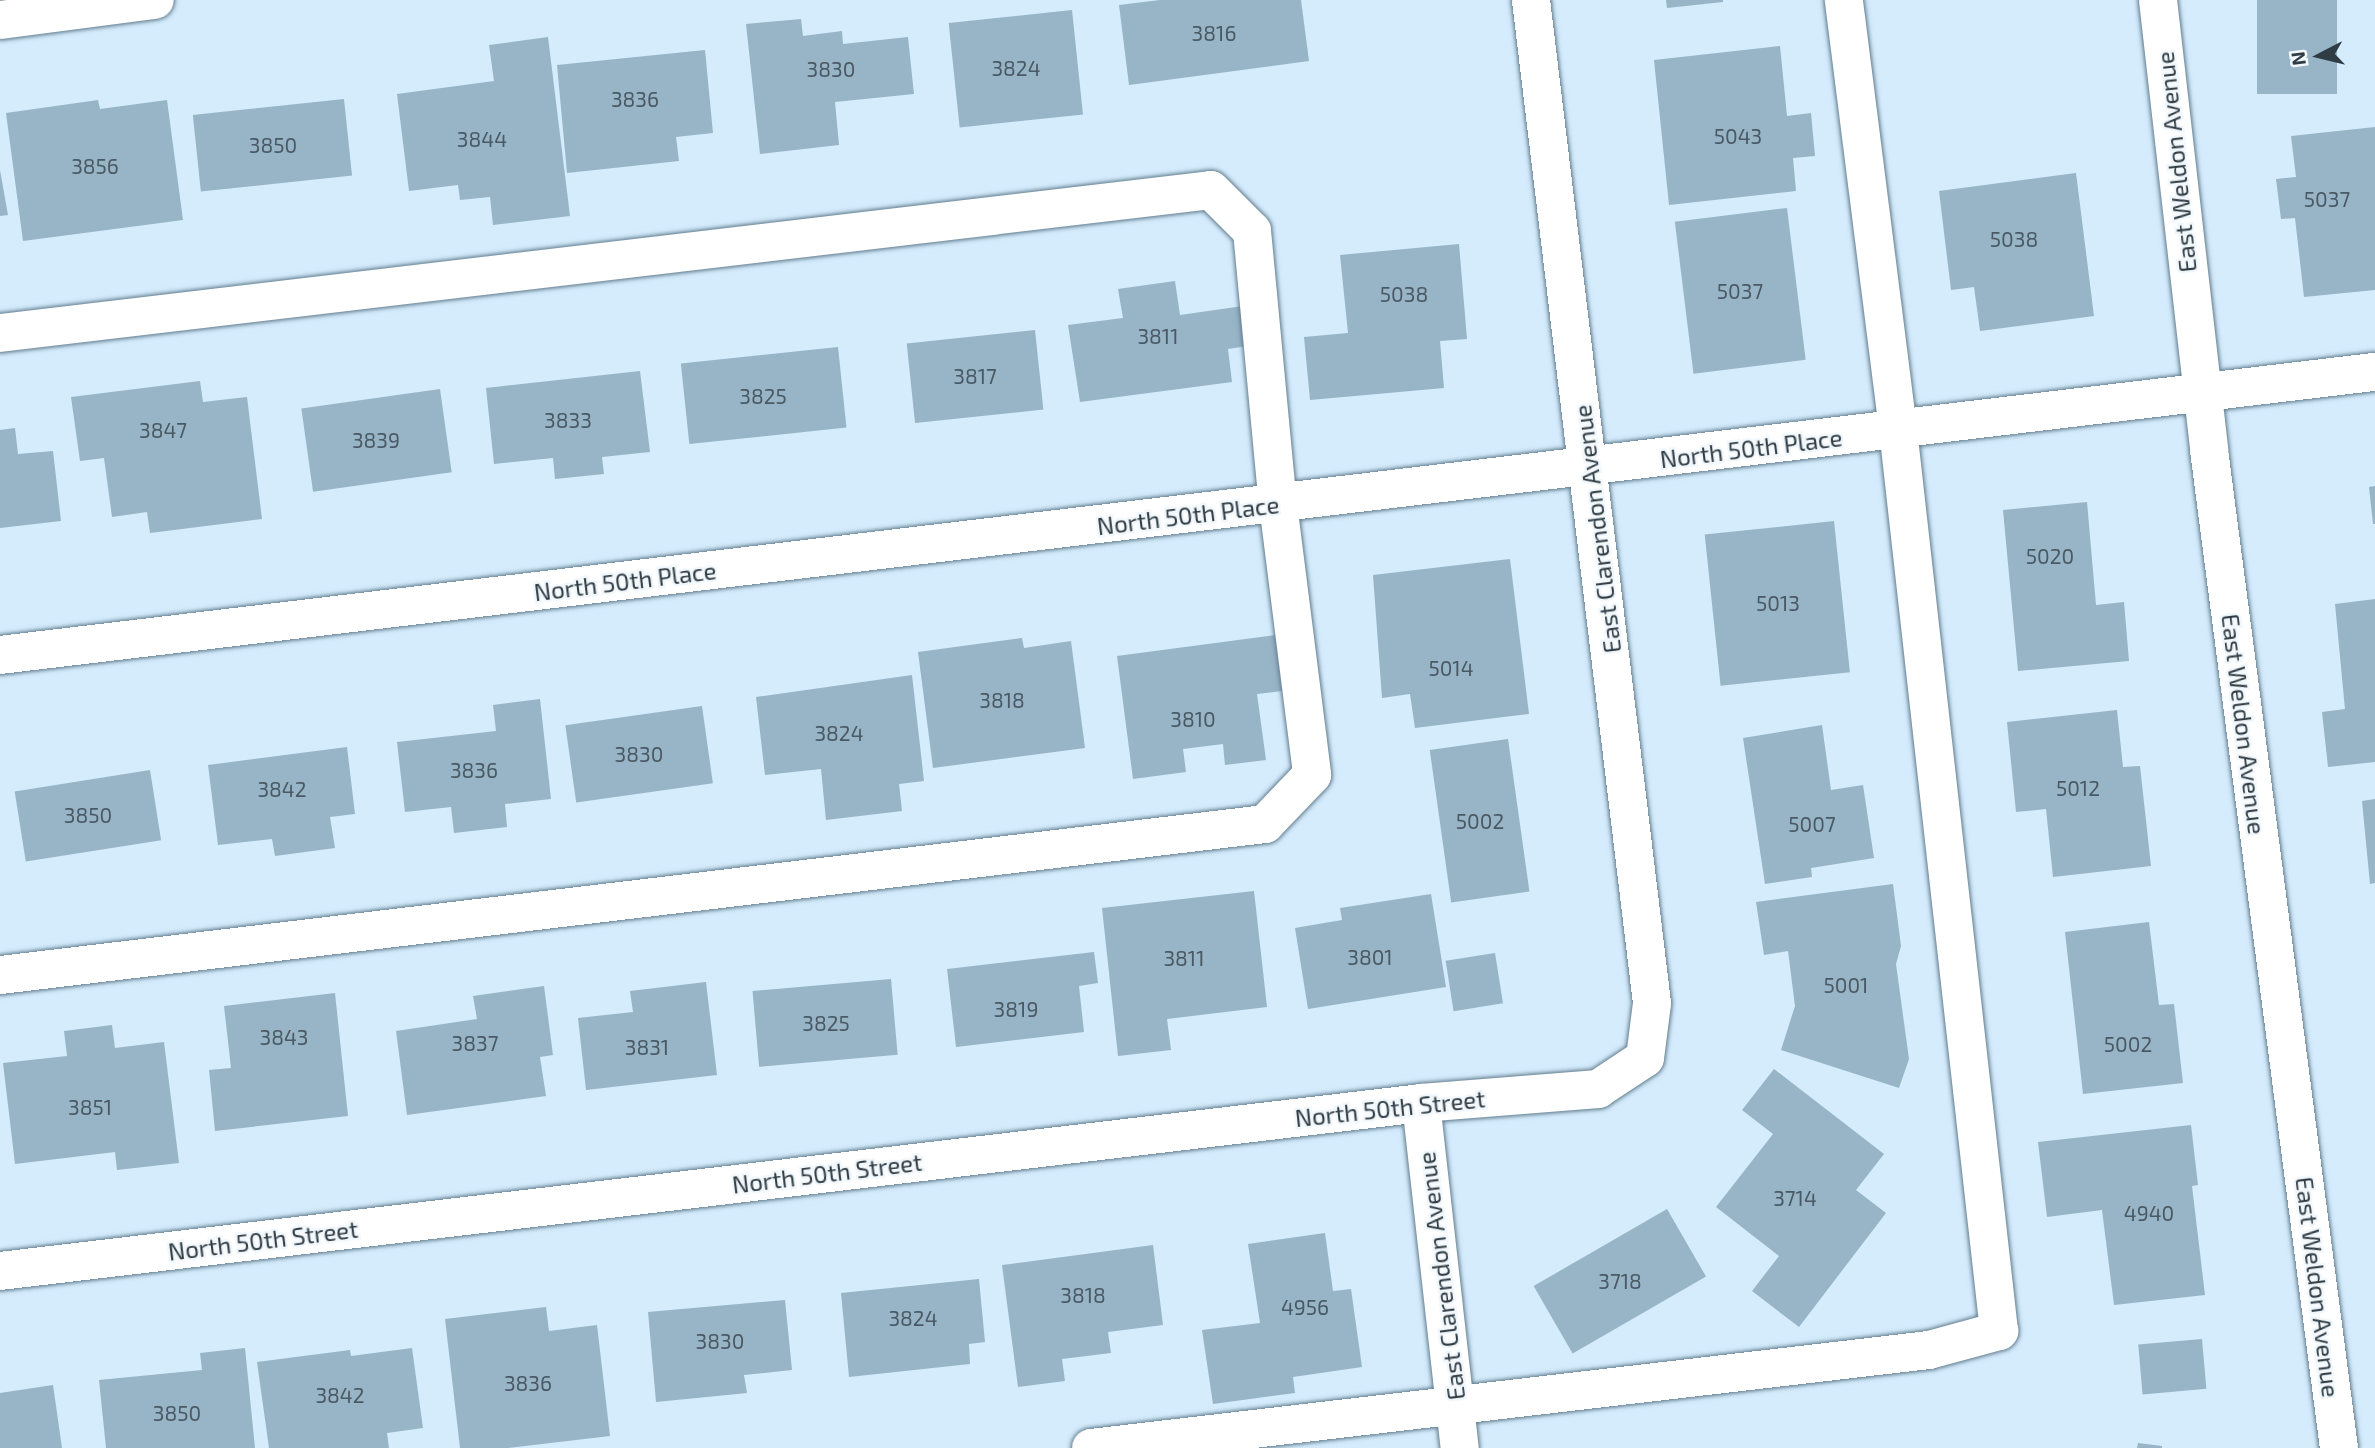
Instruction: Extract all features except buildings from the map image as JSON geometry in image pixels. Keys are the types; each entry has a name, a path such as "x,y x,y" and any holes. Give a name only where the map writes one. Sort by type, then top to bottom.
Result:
{"street":[{"path":"0,20 155,0"},
{"name":"East Clarendon Avenue","path":"1531,0 1591,468 1652,1003 1645,1058"},
{"path":"1091,1448 1929,1350 1999,1331 1898,429 1844,0"},
{"name":"East Weldon Avenue","path":"2158,0 2202,392 2339,1448"},
{"path":"0,333 1211,190 1252,232 1278,504 1312,775 1265,824 0,975"},
{"name":"North 50th Place","path":"0,655 1591,468 2375,372"},
{"name":"North 50th Street","path":"0,1271 1421,1103 1598,1089 1645,1058"},
{"name":"East Clarendon Avenue","path":"1421,1103 1460,1448"}]}
